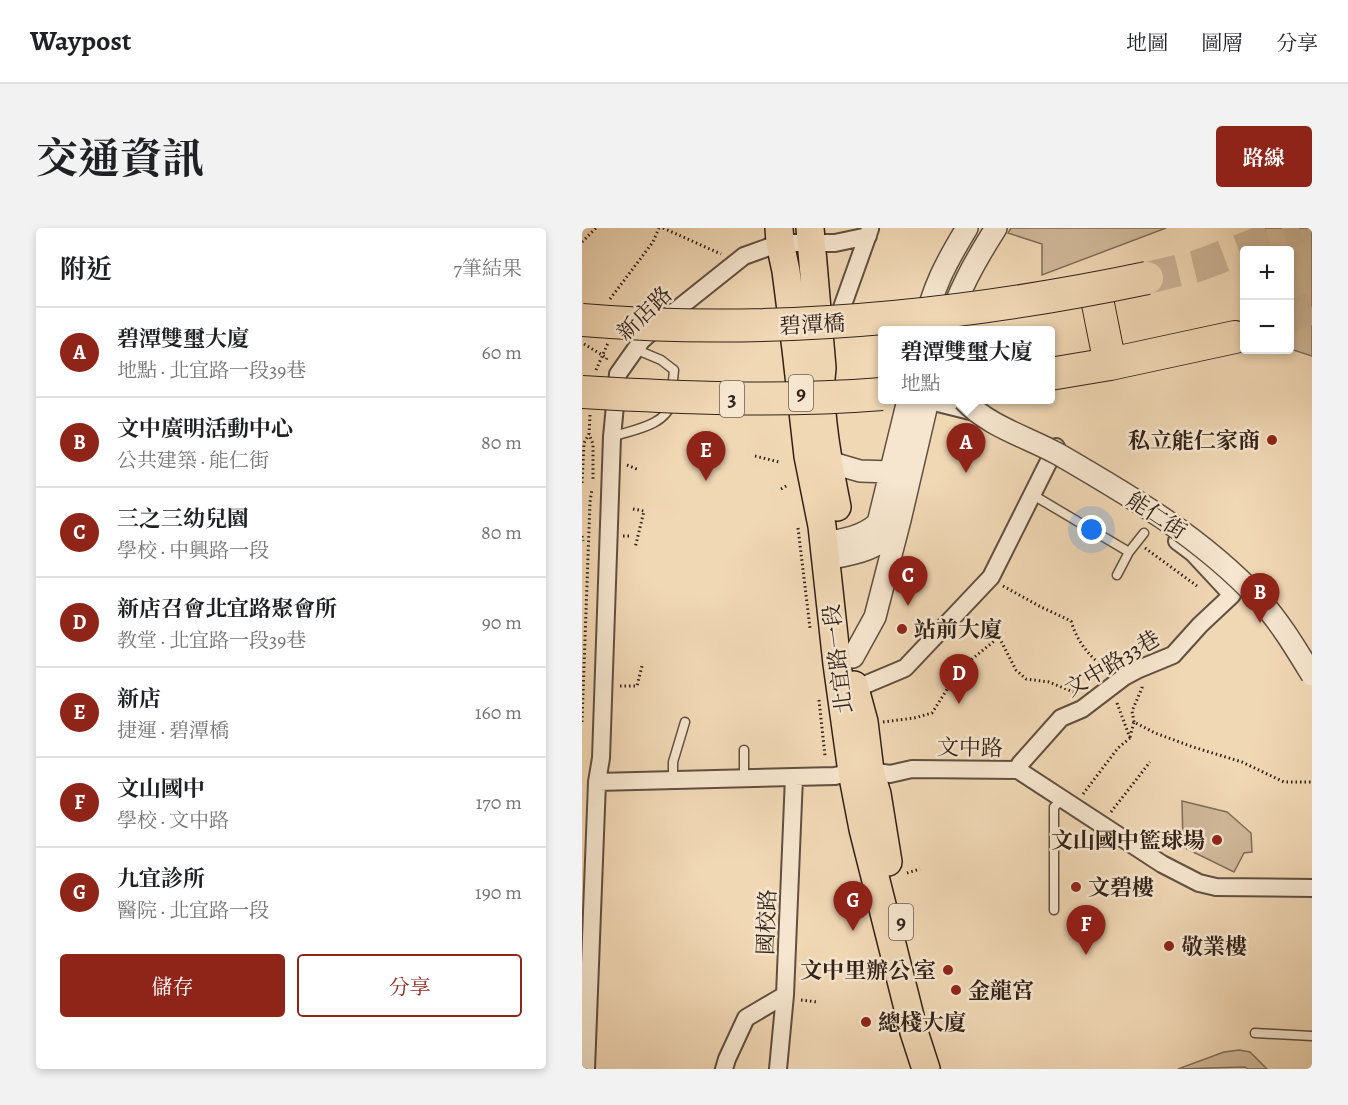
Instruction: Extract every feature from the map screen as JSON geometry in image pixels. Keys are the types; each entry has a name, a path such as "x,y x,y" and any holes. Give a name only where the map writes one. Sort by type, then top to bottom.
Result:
{"highway":[{"name":"碧潭橋","path":"582,320 648,326 782,326 875,320 987,307 1147,278"},
{"path":"1095,289 1110,364"},
{"path":"1055,373 1110,364 1235,337"},
{"name":"3","path":"582,392 755,400 829,398 878,393"}],"main road":[{"name":"北宜路一段","path":"780,236 808,456 822,525 834,550 853,657 855,689 864,722 861,772 863,829 914,1032 926,1069"},
{"name":"北宜路一段","path":"811,236 822,368 820,386 829,462 840,524 834,550 837,664 861,772 877,794 894,895 934,1051 943,1069"}],"street":[{"path":"924,326 928,307 943,267 967,228"},
{"path":"941,326 944,300 950,283 981,228"},
{"path":"947,326 954,302 970,268 996,228"},
{"path":"822,368 869,232"},
{"name":"新店路","path":"586,1069 597,782 601,758 612,436 618,374 635,349 665,319 744,256 780,236 811,236 835,243 869,232"},
{"path":"834,550 878,523 907,404"},
{"path":"853,657 875,617 928,404"},
{"path":"855,689 905,668 991,577 1053,454 974,424 936,404"},
{"name":"能仁街","path":"968,404 995,423 1056,453 1171,523 1215,556 1261,602 1292,642 1312,675"},
{"name":"文中路33巷","path":"1017,770 1061,718 1094,700 1124,677 1173,655 1232,595 1193,553 1141,514 1084,479 1053,454"},
{"path":"829,462 860,471 891,472"},
{"path":"834,550 861,552 880,544 892,533 900,520"},
{"name":"文中路","path":"597,782 835,776 861,772 890,774 912,769 1017,770 1162,864 1199,883 1215,887 1272,883 1312,888"},
{"name":"國校路","path":"778,1069 785,994 794,777"},
{"path":"724,1069 746,1018 785,994"}],"lane":[{"path":"612,436 660,420 671,407 674,370 662,360 635,349"},
{"path":"1033,495 1129,552"},
{"path":"1117,575 1129,552 1144,533"},
{"path":"673,781 673,762 685,722"},
{"path":"744,750 744,779"},
{"path":"1054,910 1054,807 1068,804"},
{"path":"1255,1034 1312,1036"}],"path":[{"path":"582,242 596,228"},
{"path":"609,301 661,228 723,255"},
{"path":"582,343 603,356"},
{"path":"582,483 584,443 590,434 593,444 593,480 590,502 582,722"},
{"path":"755,456 779,462"},
{"path":"627,465 639,470"},
{"path":"781,489 788,486"},
{"path":"633,509 644,511 635,548"},
{"path":"1136,542 1197,586"},
{"path":"991,577 1041,608 1071,621 1076,638 1099,664 1124,677 1116,702 1130,738"},
{"path":"864,722 914,718 932,713 960,669 999,637 1016,670 1026,679 1048,682 1094,700"},
{"path":"620,686 637,686 642,666"},
{"path":"1068,804 1118,748 1130,738 1134,722 1132,711"},
{"path":"1134,722 1155,733 1242,762 1284,782 1312,782"},
{"path":"1102,826 1150,762"},
{"path":"894,895 908,871 920,869"}],"shaded area":[{"path":"1011,228 1166,228 1042,275 1042,244 1008,233"},
{"path":"1264,228 1312,228 1312,356 1294,350 1294,246 1269,246"},
{"name":"文山國中籃球場","path":"1182,801 1227,812 1251,833 1252,852 1244,853 1234,872 1183,847"},
{"path":"1239,1050 1250,1052 1267,1069 1245,1067 1178,1069 1224,1052"}],"tunnel":[{"path":"1147,278 1197,266 1299,228"},
{"path":"1294,315 1312,308"}],"place":[{"name":"私立能仁家商","path":"1272,440"},
{"name":"碧潭雙璽大廈","path":"966,473"},
{"name":"新店","path":"706,481"},
{"name":"三之三幼兒園","path":"908,606"},
{"name":"文中廣明活動中心","path":"1260,623"},
{"name":"站前大廈","path":"902,629"},
{"name":"新店召會北宜路聚會所","path":"959,704"},
{"name":"文山國中籃球場","path":"1217,840"},
{"name":"文碧樓","path":"1076,887"},
{"name":"九宜診所","path":"853,931"},
{"name":"敬業樓","path":"1169,946"},
{"name":"文山國中","path":"1086,955"},
{"name":"文中里辦公 室","path":"948,970"},
{"name":"金龍宮","path":"956,990"},
{"name":"總棧大廈","path":"866,1022"}]}
